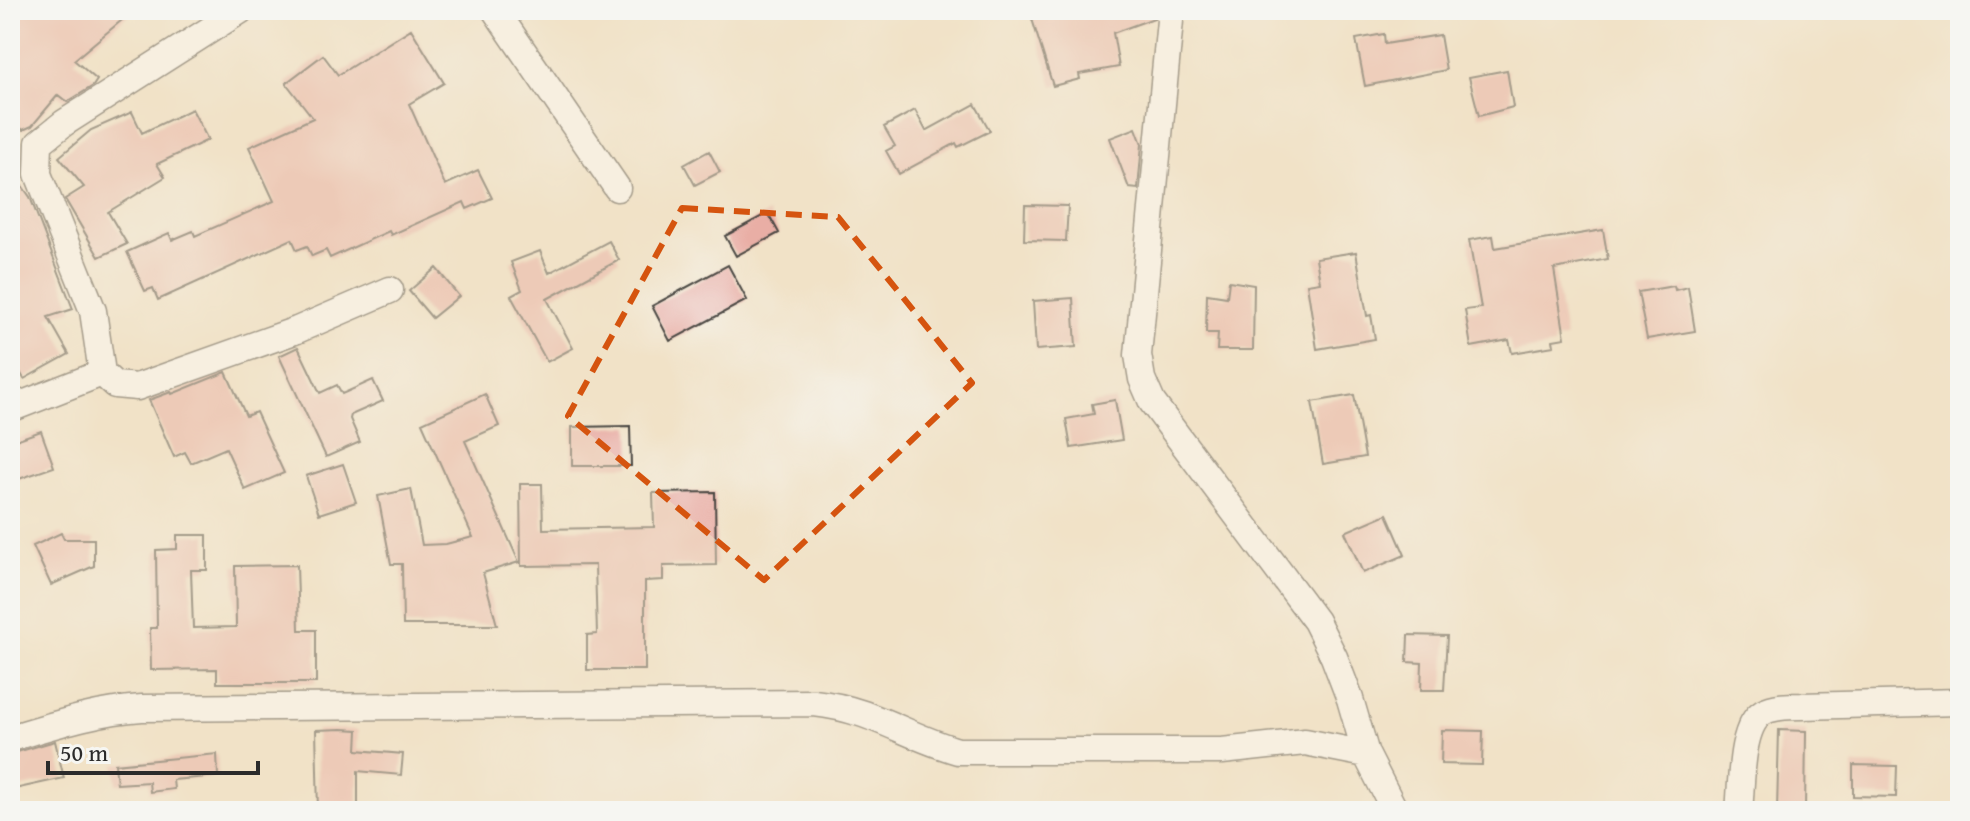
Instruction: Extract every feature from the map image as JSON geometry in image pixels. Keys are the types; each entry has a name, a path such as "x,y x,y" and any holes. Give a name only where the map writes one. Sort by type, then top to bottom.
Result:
{"street":[{"path":"241,10 64,123 39,143 38,174 93,311 102,373 115,385 137,387 297,330 390,290"},
{"path":"495,10 617,188"},
{"path":"1171,10 1138,355 1142,379 1152,402 1316,621 1350,699 1366,754 1395,811"},
{"path":"10,409 102,373"},
{"path":"1739,811 1741,767 1753,724 1762,713 1790,706 1960,702"},
{"path":"10,738 119,709 814,703 862,711 932,744 958,751 1222,751 1305,742 1366,754"}],"highlighted area":[{"path":"682,208 838,217 972,383 764,580 568,416"}],"building":[{"path":"10,10 134,10 74,60 97,80 93,86 67,102 58,95 32,126 23,130 10,119"},
{"path":"1061,10 1155,10 1154,18 1113,33 1119,67 1079,74 1080,79 1053,86 1032,19"},
{"path":"411,29 444,83 409,104 445,185 478,170 492,198 467,209 464,202 330,258 326,250 312,256 307,246 297,250 292,239 158,300 153,288 145,291 127,252 169,233 172,240 193,231 195,236 274,201 249,147 313,118 286,83 323,55 338,75"},
{"path":"1384,34 1385,44 1440,35 1446,70 1365,86 1356,39"},
{"path":"1507,70 1513,107 1479,116 1469,77"},
{"path":"975,104 990,131 958,147 956,143 899,174 886,151 895,146 884,127 915,110 926,131"},
{"path":"192,109 208,140 157,164 165,177 108,212 127,244 99,257 65,199 84,187 59,157 91,130 132,112 142,133"},
{"path":"1136,128 1142,144 1138,189 1129,188 1110,138"},
{"path":"709,151 720,172 695,185 684,165"},
{"path":"23,187 30,197 73,309 48,317 69,354 24,379 10,354 10,198"},
{"path":"1025,205 1068,206 1066,241 1024,240"},
{"path":"768,213 779,233 736,256 725,236"},
{"path":"1603,230 1608,259 1554,269 1565,338 1553,340 1554,346 1512,353 1509,340 1471,347 1465,310 1481,308 1469,240 1493,236 1495,248"},
{"path":"609,241 619,260 547,299 573,348 547,362 511,296 522,290 511,262 540,251 549,273"},
{"path":"1356,252 1367,316 1371,315 1375,339 1317,349 1307,284 1320,282 1316,258"},
{"path":"728,265 747,300 670,341 652,306"},
{"path":"436,268 459,296 432,318 409,291"},
{"path":"1229,281 1254,285 1253,350 1217,350 1218,333 1206,333 1207,294 1227,297"},
{"path":"1674,286 1675,290 1688,287 1695,331 1647,339 1638,292"},
{"path":"1073,298 1076,347 1036,350 1033,301"},
{"path":"298,347 320,393 337,385 342,394 373,380 383,401 351,415 360,442 326,457 279,356"},
{"path":"226,372 246,416 256,412 284,473 245,490 226,448 191,463 185,452 174,457 149,400"},
{"path":"485,394 499,426 465,441 519,562 483,573 497,625 403,625 402,564 391,564 378,496 411,489 422,545 446,544 473,537 422,423"},
{"path":"1354,395 1365,457 1323,464 1312,402"},
{"path":"1115,400 1122,440 1071,448 1066,419 1094,414 1092,404"},
{"path":"630,426 631,466 572,466 572,427"},
{"path":"41,431 54,467 10,482 10,442"},
{"path":"343,464 356,502 319,514 306,476"},
{"path":"520,484 542,484 543,529 654,527 653,493 715,492 716,565 663,566 663,580 645,581 645,670 587,670 587,635 597,634 595,565 521,566"},
{"path":"1387,514 1405,555 1363,573 1345,532"},
{"path":"61,533 64,539 94,539 94,566 51,585 33,546"},
{"path":"177,535 207,535 207,570 191,570 193,628 236,627 235,566 297,565 299,630 316,630 316,683 217,683 217,669 151,670 150,628 157,628 156,550 177,549"},
{"path":"1408,635 1447,636 1444,690 1421,690 1422,663 1407,662"},
{"path":"316,730 358,730 357,750 403,754 401,775 358,771 358,811 318,811"},
{"path":"1442,730 1483,731 1482,765 1441,764"},
{"path":"1779,730 1806,731 1805,811 1777,811"},
{"path":"55,741 64,778 10,790 10,754"},
{"path":"217,754 218,776 173,780 174,789 150,792 149,782 117,784 115,764"},
{"path":"1853,765 1897,766 1896,797 1853,796"}]}
